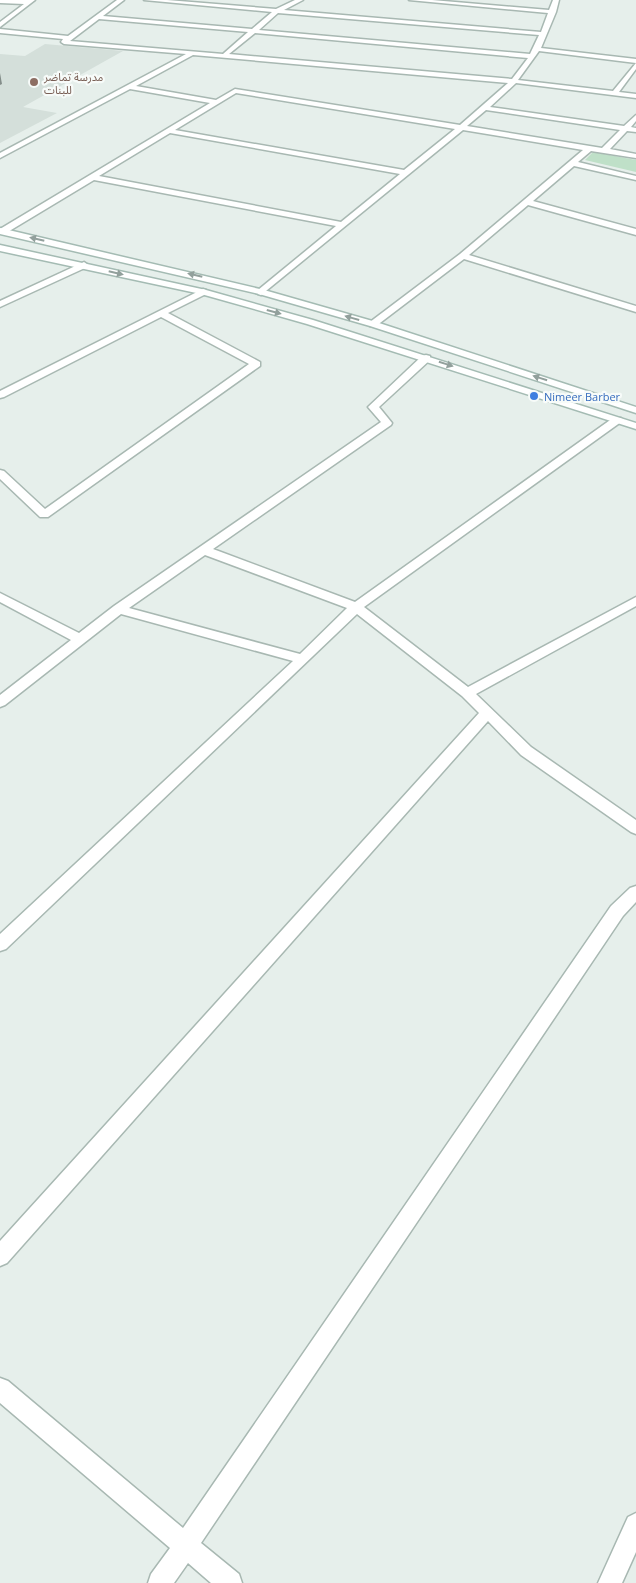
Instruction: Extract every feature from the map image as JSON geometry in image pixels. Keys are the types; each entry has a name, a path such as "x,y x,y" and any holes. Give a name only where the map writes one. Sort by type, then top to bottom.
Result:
{"street":[{"path":"121,0 64,42 514,81 636,96"},
{"path":"147,0 544,34"},
{"path":"225,55 277,11 300,0"},
{"path":"412,0 553,12"},
{"path":"261,292 485,108 514,81 537,49 553,12 556,0"},
{"path":"0,1 30,1"},
{"path":"0,26 30,1"},
{"path":"97,17 532,56"},
{"path":"0,32 67,38"},
{"path":"537,49 636,61"},
{"path":"0,156 190,54"},
{"path":"615,94 636,65"},
{"path":"128,88 217,102"},
{"path":"1,231 235,91 636,156"},
{"path":"485,108 636,130"},
{"path":"605,150 636,117"},
{"path":"168,132 406,173"},
{"path":"373,324 463,256 590,148"},
{"path":"573,163 636,178"},
{"path":"92,177 342,225"},
{"path":"528,202 636,232"},
{"path":"1,231 261,292 373,324 636,410"},
{"path":"0,248 203,292 310,322 636,426"},
{"path":"463,256 636,309"},
{"path":"0,304 84,265"},
{"path":"0,395 203,292"},
{"path":"0,296 10,300"},
{"path":"0,473 44,515 256,364 161,313"},
{"path":"0,702 119,609 387,423 373,407 426,358"},
{"path":"0,944 356,607 617,420"},
{"path":"204,550 356,607 467,693 526,751 636,828"},
{"path":"0,597 80,638"},
{"path":"467,693 636,602"},
{"path":"119,609 303,659"},
{"path":"0,1256 488,712"},
{"path":"160,1583 617,911 636,892"},
{"path":"0,1390 230,1583"},
{"path":"610,1583 636,1525"}],"shaded area":[{"name":"مدرسة تماضر للبنات","path":"45,44 123,51 23,107 57,113 0,143 0,54 25,56"}],"green space":[{"path":"593,152 636,160 636,172 585,160"}],"place":[{"name":"مدرسة تماضر للبنات","path":"34,82"},
{"name":"Nimeer Barber","path":"534,396"}]}
